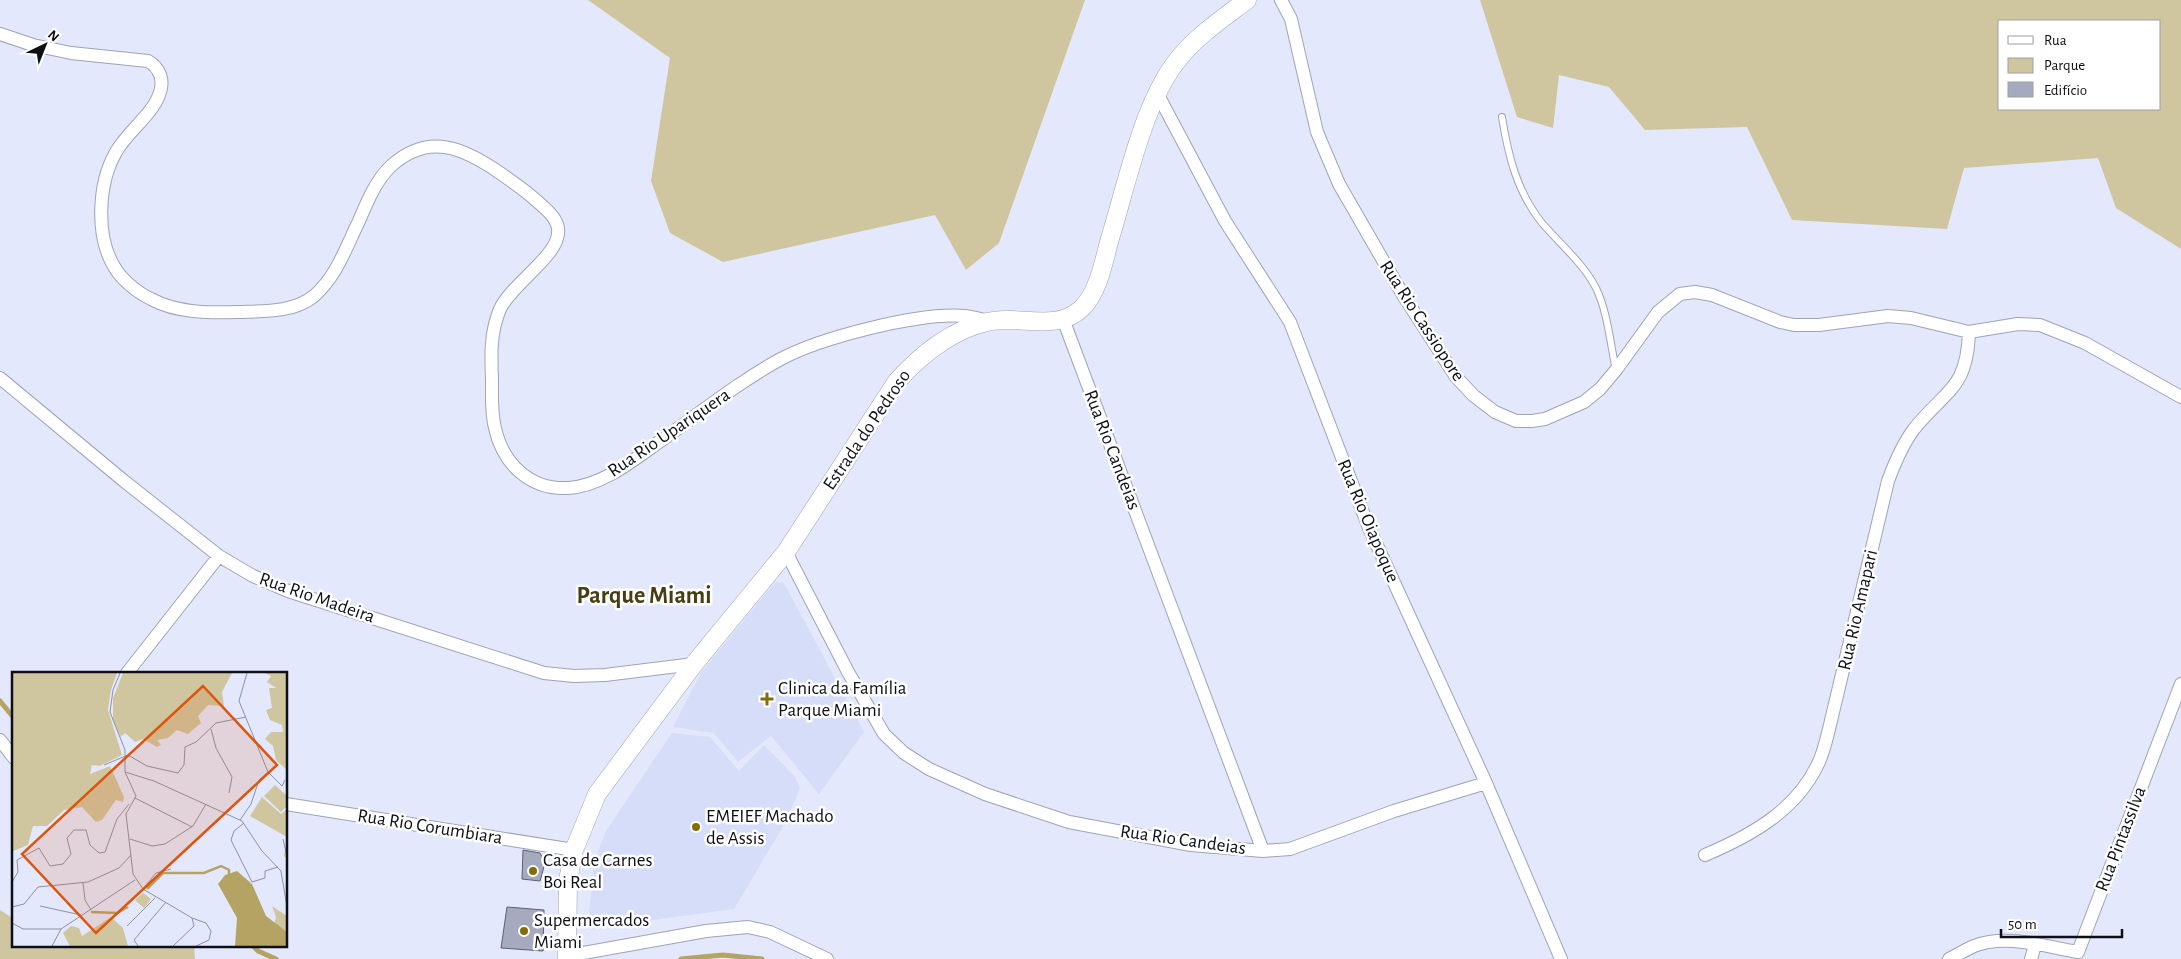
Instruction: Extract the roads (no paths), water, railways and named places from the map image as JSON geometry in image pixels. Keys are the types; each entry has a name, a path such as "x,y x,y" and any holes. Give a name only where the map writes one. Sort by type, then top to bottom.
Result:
{"main road":[{"name":"Estrada do Pedroso","path":"567,958 568,880 574,850 598,794 694,664 786,552 897,381 910,367 934,346 967,328 988,321 1049,322 1063,319 1083,307 1097,282 1145,123 1165,77 1185,51 1247,0"}],"street":[{"name":"Rua Rio Cassiopore","path":"1281,0 1291,19 1315,123 1327,159 1367,235 1456,377 1474,396 1495,412 1516,421 1532,421 1545,419 1584,402 1600,389 1616,370 1658,312 1680,294 1694,292 1712,295 1780,322 1794,325 1819,325 1888,316 1911,318 1969,332"},
{"name":"Rua Rio Upariquera","path":"0,34 32,45 71,52 148,61 154,64 160,73 160,94 154,104 127,134 114,154 108,170 103,199 102,227 106,249 115,270 130,285 151,299 174,308 202,312 273,310 294,307 312,297 328,281 338,266 378,182 390,166 420,149 438,146 457,148 477,157 529,193 551,213 558,225 558,235 553,248 502,304 494,326 491,350 495,427 505,456 523,476 548,488 572,488 597,481 625,466 753,376 783,358 819,344 892,324 933,316 966,316 988,321"},
{"name":"Rua Rio Oiapoque","path":"1157,93 1225,221 1290,322 1369,528 1486,783 1561,959"},
{"name":"Rua Rio Candeias","path":"786,552 852,681 884,734 904,752 929,769 985,794 1068,822 1190,845 1263,852 1063,319"},
{"path":"1969,332 2018,324 2040,325 2085,343 2181,397"},
{"name":"Rua Rio Amapari","path":"1705,855 1739,841 1771,820 1799,795 1818,766 1829,729 1888,481 1900,451 1914,429 1949,394 1961,378 1966,362 1969,332"},
{"name":"Rua Rio Madeira","path":"0,378 124,481 220,556 253,576 288,591 544,673 574,676 605,675 694,664"},
{"path":"128,672 220,556"},
{"name":"Rua Pintassilva","path":"1949,959 1975,946 1992,942 2035,944 2078,956 2181,684"},
{"path":"0,740 12,756"},
{"path":"1263,852 1290,849 1394,811 1486,783"},
{"name":"Rua Rio Corumbiara","path":"288,804 574,850"},
{"path":"567,958 706,931 748,927 770,932 827,959"},
{"path":"2031,959 2035,944"}],"lane":[{"path":"1502,117 1508,151 1517,181 1529,205 1583,268 1600,298 1616,370"}],"waterway":[{"path":"0,701 12,716"},
{"path":"253,946 258,951 276,959"},
{"path":"681,959 723,955 762,959"}],"place":[{"name":"Clinica da Família Parque Miami","path":"767,699"},
{"name":"EMEIEF Machado de Assis","path":"696,827"},
{"name":"Casa de Carnes Boi Real","path":"533,871"},
{"name":"Supermercados Miami","path":"524,931"}],"district":[{"name":"Parque Miami","path":"644,596"}]}
